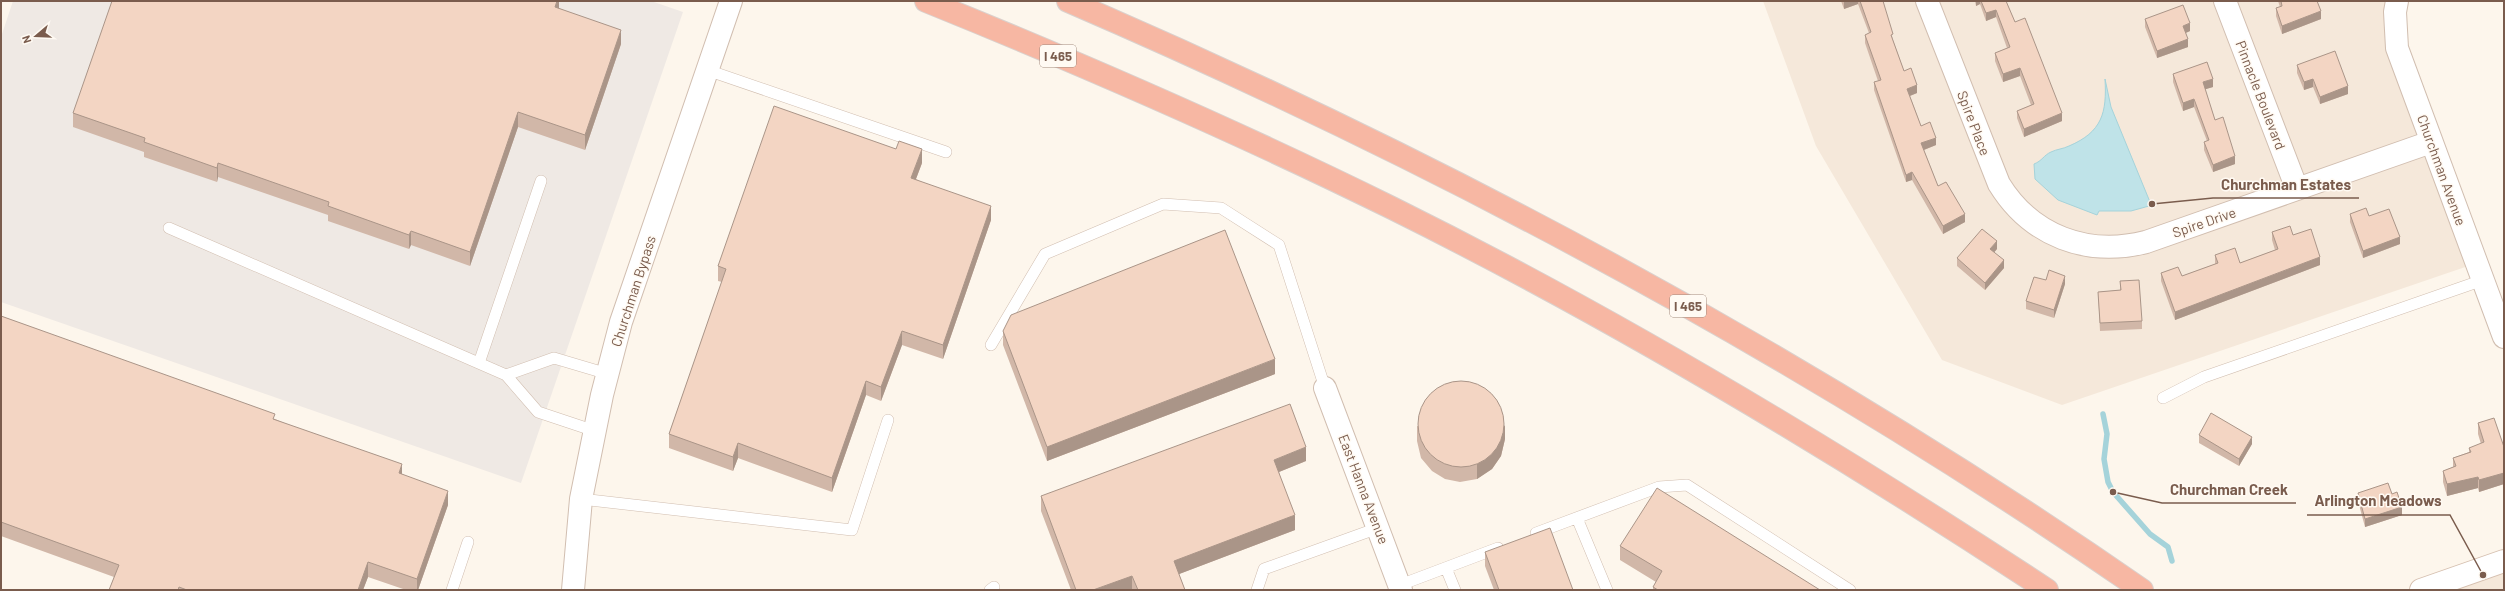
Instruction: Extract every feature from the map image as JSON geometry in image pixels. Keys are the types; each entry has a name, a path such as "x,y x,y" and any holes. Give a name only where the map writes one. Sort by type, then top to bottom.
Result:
{"highway":[{"name":"I 465","path":"926,1 1183,110 1293,160 1496,262 1786,424 1894,490 2047,590"},
{"name":"I 465","path":"1068,1 1210,64 1417,161 1621,269 1821,384 2004,499 2142,590"}],"street":[{"name":"Churchman Bypass","path":"573,590 581,499 608,374 626,306 731,1"},
{"name":"Spire Place","path":"1927,1 1995,177 2013,204 2043,230"},
{"name":"Pinnacle Boulevard","path":"2225,1 2297,189"},
{"name":"Churchman Avenue","path":"2397,1 2395,12 2397,48 2504,337"},
{"name":"Spire Drive","path":"2043,230 2059,238 2088,247 2126,247 2146,242 2431,142"},
{"name":"East Hanna Avenue","path":"1325,388 1401,588"},
{"path":"2421,590 2504,561"}],"lane":[{"path":"707,70 946,152"},
{"path":"478,363 541,181"},
{"path":"991,345 1045,254 1163,204 1222,208 1279,245 1325,388"},
{"path":"169,228 506,375 538,412 595,431"},
{"path":"2163,398 2204,377 2483,280"},
{"path":"506,375 554,358 608,374"},
{"path":"581,499 852,530 888,420"},
{"path":"1526,537 1659,487 1687,485 1850,590"},
{"path":"1577,518 1607,590"},
{"path":"1256,590 1264,569 1378,528"},
{"path":"452,590 468,542"},
{"path":"1401,588 1446,568 1512,543"},
{"path":"1446,568 1455,590"}],"shaded area":[{"path":"13,1 651,1 683,12 521,483 1,302 1,37"},
{"path":"1763,1 2397,1 2395,12 2477,263 2062,405 1942,360 1816,146"},
{"path":"2504,561 2504,590 2421,590"}],"water":[{"path":"2105,79 2111,107 2150,202 2149,206 2131,211 2099,211 2097,215 2058,200 2035,179 2034,164 2051,152 2067,147 2080,140 2095,128 2100,120 2105,102"}],"building":[{"path":"112,1 557,1 555,7 621,30 585,135 518,112 470,252 411,231 409,235 328,206 329,202 218,163 217,168 144,142 145,138 73,113"},
{"path":"1860,1 1883,1 1893,34 1891,35 1904,71 1911,68 1917,85 1907,89 1921,126 1930,122 1936,138 1921,143 1938,186 1946,182 1965,214 1943,226 1912,172 1906,175 1874,82 1881,80 1865,35 1871,32"},
{"path":"1981,1 2006,1 2015,22 2025,18 2062,113 2024,129 2017,111 2034,104 2020,68 2003,74 1995,53 2010,47 1996,10 1986,13"},
{"path":"2281,1 2317,1 2321,11 2282,26 2276,8 2282,6"},
{"path":"2183,5 2190,23 2183,26 2188,39 2157,51 2145,19"},
{"path":"2335,51 2348,86 2320,97 2313,79 2304,82 2297,65"},
{"path":"2207,62 2213,79 2203,82 2215,120 2223,117 2235,156 2213,165 2204,142 2209,140 2194,99 2183,103 2173,74"},
{"path":"774,106 896,149 899,141 922,149 911,178 991,206 943,345 902,331 881,387 866,381 832,478 738,443 733,457 669,434 726,269 718,266"},
{"path":"2366,208 2369,216 2389,209 2400,237 2363,251 2350,214"},
{"path":"2290,226 2293,235 2311,229 2320,257 2175,312 2161,273 2178,267 2182,276 2218,263 2215,255 2235,248 2240,263 2278,249 2272,232"},
{"path":"1982,229 1997,241 1990,249 2004,260 1985,283 1957,258"},
{"path":"1225,230 1275,359 1047,447 1003,331 1011,315"},
{"path":"2049,270 2065,276 2054,310 2026,301 2034,277 2046,280"},
{"path":"2139,280 2142,321 2100,323 2098,292 2121,290 2120,281"},
{"path":"1,316 275,414 273,419 402,464 399,473 448,491 417,579 368,562 358,590 187,590 179,587 178,590 109,590 119,565 1,522"},
{"path":"1453,381 1469,381 1478,384 1492,393 1501,407 1504,416 1504,432 1501,441 1492,455 1478,464 1469,467 1453,467 1437,460 1430,455 1425,448 1418,432 1418,416 1425,400 1430,393 1437,388"},
{"path":"1290,404 1306,447 1274,460 1295,515 1174,561 1185,590 1138,590 1132,576 1093,590 1076,590 1041,496"},
{"path":"2211,413 2252,437 2239,459 2199,435"},
{"path":"2494,418 2504,447 2504,473 2479,480 2478,477 2447,484 2443,471 2456,466 2453,458 2471,452 2469,448 2484,442 2478,423"},
{"path":"2388,483 2392,494 2397,492 2402,507 2365,519 2358,493"},
{"path":"1657,488 1820,590 1658,590 1653,587 1662,571 1620,546"},
{"path":"1550,528 1573,590 1499,590 1485,552"}],"waterway":[{"path":"2103,414 2107,434 2104,459 2108,482 2113,492 2150,534 2168,547 2172,561"}],"place":[{"name":"Churchman Estates","path":"2152,204"},
{"name":"Churchman Creek","path":"2113,492"},
{"name":"Arlington Meadows","path":"2483,575"}]}
